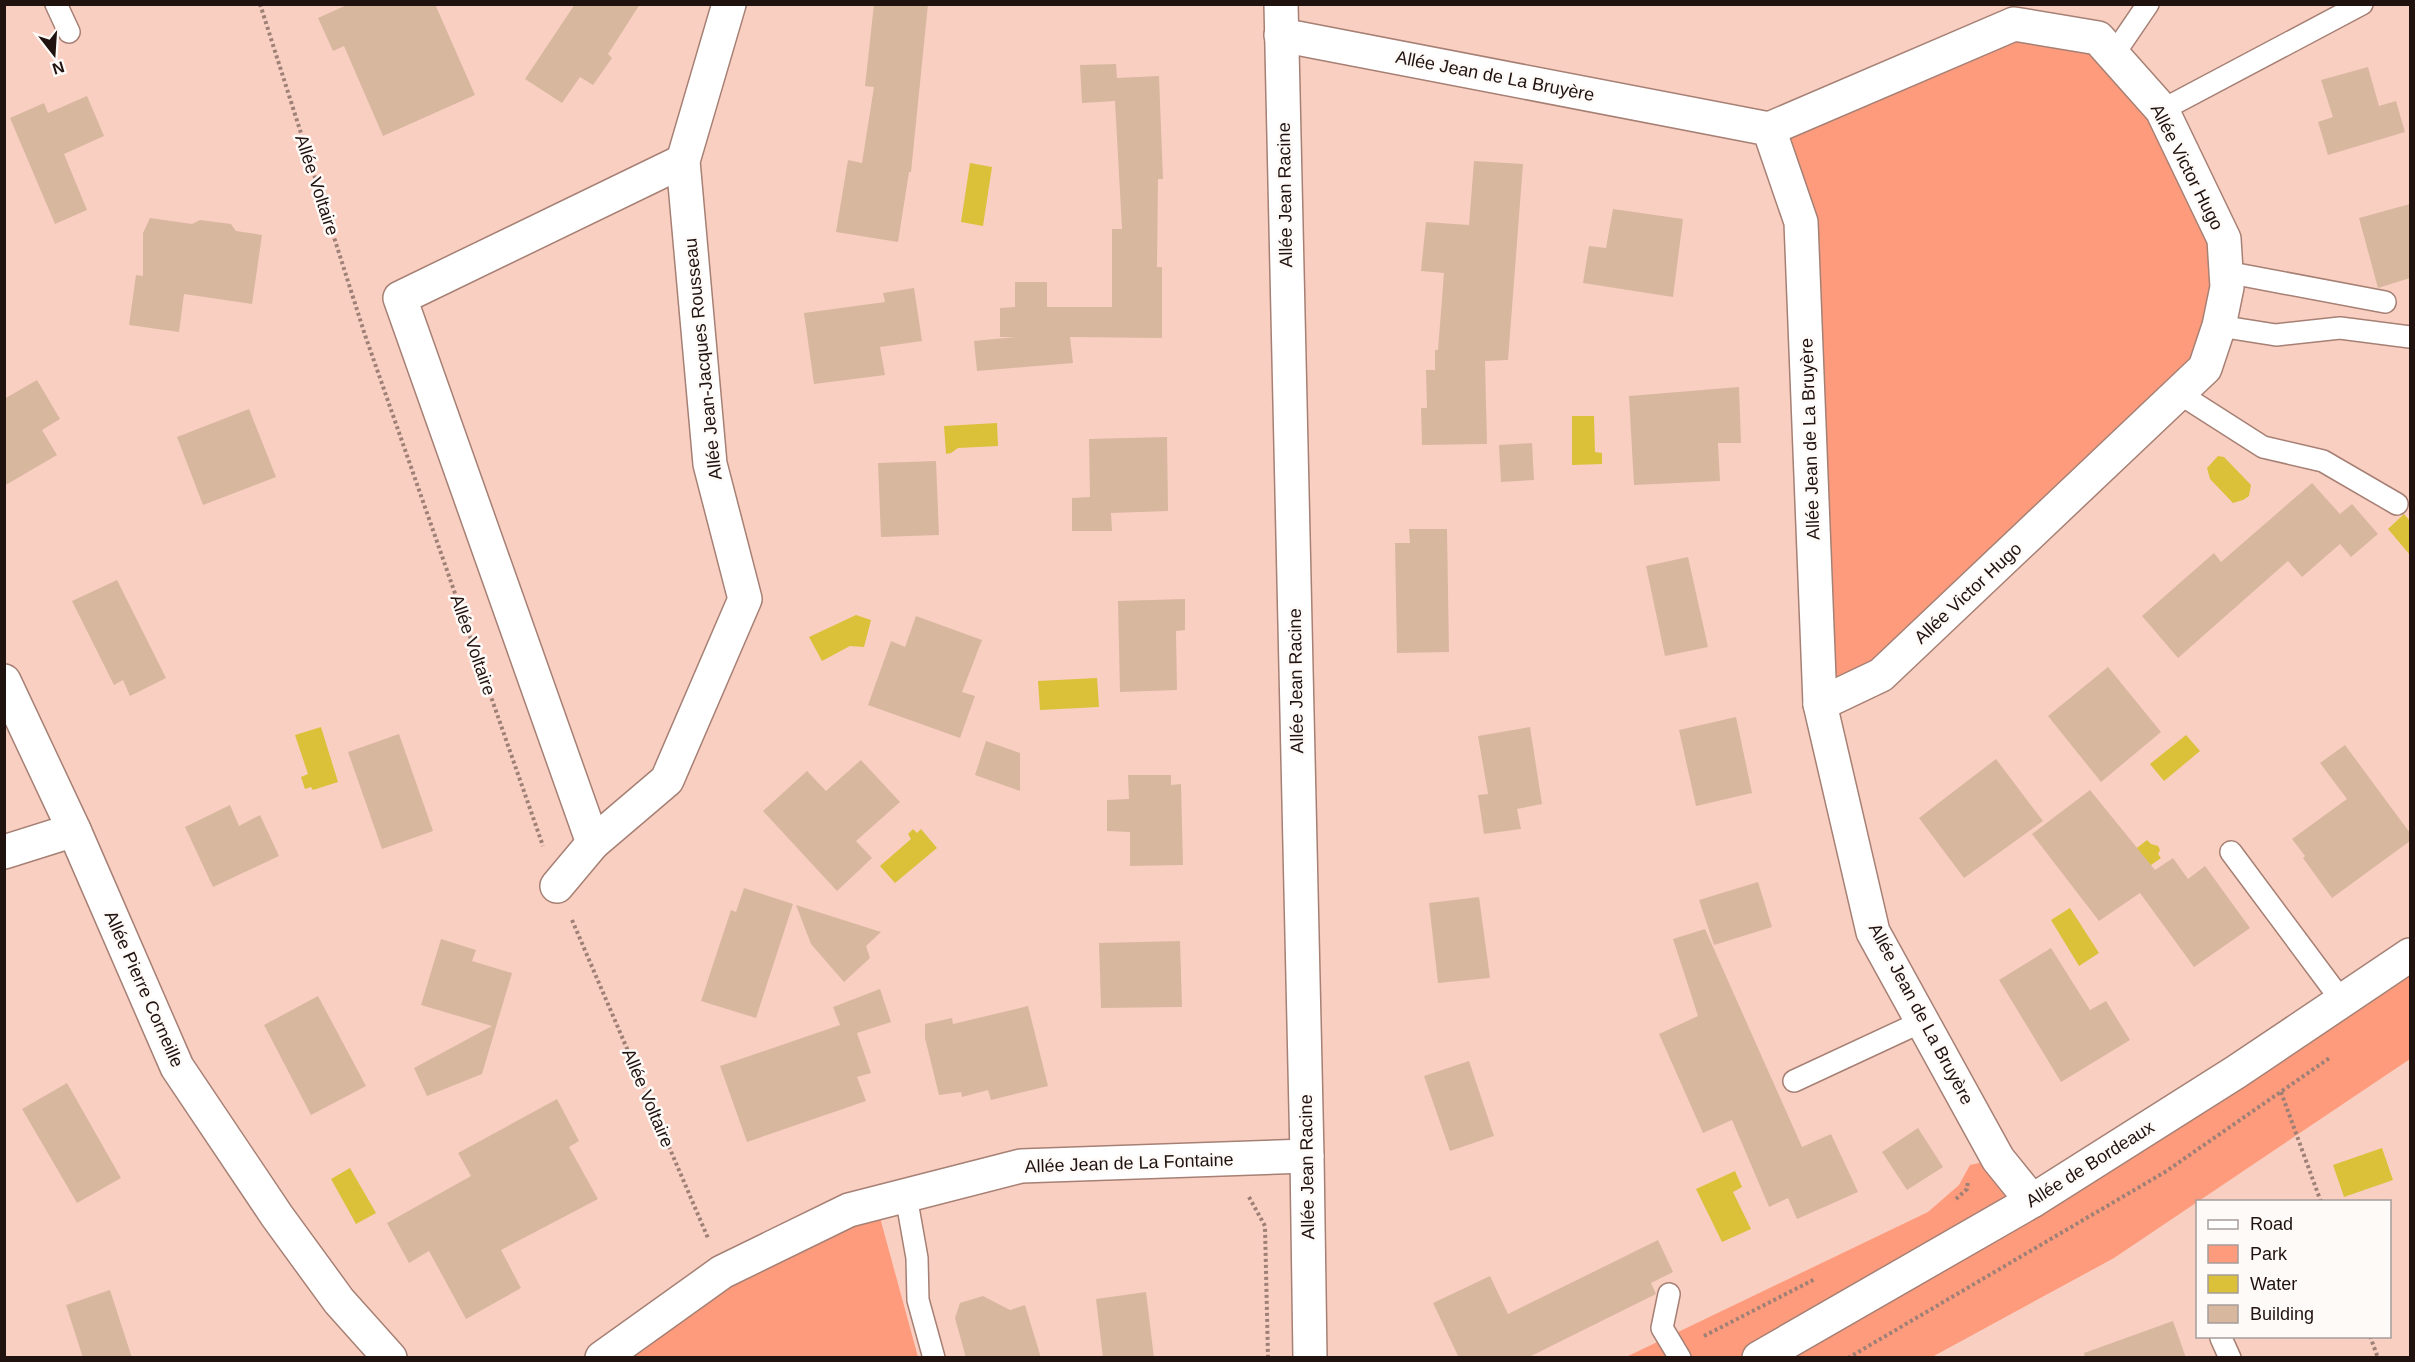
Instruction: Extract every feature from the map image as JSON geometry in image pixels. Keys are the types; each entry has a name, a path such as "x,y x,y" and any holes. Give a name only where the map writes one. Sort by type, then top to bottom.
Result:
{"street":[{"name":"Allée Jean-Jacques Rousseau","path":"557,886 593,843 668,780 745,599 710,464 683,161 729,4"},
{"name":"Allée Jean de La Bruyère","path":"1281,20 1768,129 1801,222 1820,704 1873,932 1998,1159 2032,1201"},
{"name":"Allée Jean Racine","path":"1281,20 1310,1358"},
{"name":"Allée Victor Hugo","path":"1768,129 2014,24 2098,38 2162,110 2224,239 2227,287 2219,326 2205,368 1881,675 1820,704"},
{"path":"593,843 400,298 683,161"},
{"name":"Allée Pierre Corneille","path":"4,681 74,830 177,1067 284,1226 339,1301 390,1358"},
{"path":"4,852 74,830"},
{"name":"Allée de Bordeaux","path":"1759,1358 2032,1201 2266,1051 2410,955"},
{"name":"Allée Jean de La Fontaine","path":"602,1358 722,1272 849,1210 1021,1166 1307,1156"}],"lane":[{"path":"56,4 69,32"},
{"path":"2114,54 2148,4"},
{"path":"2162,110 2362,4"},
{"path":"2226,272 2385,302"},
{"path":"2219,326 2276,335 2340,328 2410,337"},
{"path":"2180,394 2263,447 2323,461 2397,504"},
{"path":"2231,852 2342,1001"},
{"path":"1794,1081 1923,1021"},
{"path":"906,1196 917,1258 918,1300 934,1358"},
{"path":"1669,1294 1662,1328 1680,1358"},
{"path":"2221,1338 2230,1358"}],"path":[{"name":"Allée Voltaire","path":"260,4 365,335 557,886 722,1272"},
{"path":"2266,1051 2320,1200"},
{"path":"1245,1190 1265,1226 1268,1358"},
{"path":"2371,1338 2378,1358"}],"green space":[{"path":"2014,24 2098,38 2224,239 2205,368 1881,675 1820,704 1801,222 1769,129"},
{"path":"2410,955 2410,1059 2200,1200 2196,1200 2196,1203 2114,1258 1932,1357 1624,1358 1928,1212 1959,1185 1970,1165 1998,1159 2032,1201"},
{"path":"876,1203 918,1357 602,1358"}],"water":[{"path":"970,163 992,167 983,226 961,222"},
{"path":"1572,416 1594,416 1595,452 1602,453 1602,464 1572,465"},
{"path":"997,423 998,446 958,448 946,454 944,426"},
{"path":"2218,456 2224,457 2251,485 2249,496 2243,500 2233,503 2210,479 2207,468"},
{"path":"2404,514 2410,521 2410,555 2388,529"},
{"path":"856,615 871,620 864,647 850,646 822,661 809,637"},
{"path":"1097,678 1099,707 1040,710 1038,681"},
{"path":"321,727 338,782 313,790 311,787 305,789 301,777 308,774 295,735"},
{"path":"2186,735 2200,751 2164,781 2150,764"},
{"path":"913,829 917,833 921,829 937,848 895,883 880,866 911,839 908,834"},
{"path":"2147,840 2158,846 2160,850 2158,854 2161,858 2117,889 2105,873"},
{"path":"2070,908 2099,953 2079,966 2051,920"},
{"path":"2382,1148 2393,1180 2344,1197 2333,1165"},
{"path":"350,1168 376,1213 356,1224 331,1179"},
{"path":"1735,1171 1742,1187 1733,1192 1751,1229 1722,1242 1696,1189"}],"building":[{"path":"349,4 435,4 475,95 383,136 344,46 333,51 318,18"},
{"path":"575,4 640,4 608,54 612,58 593,85 580,77 562,103 525,79"},
{"path":"874,4 928,4 911,172 909,172 898,242 836,232 848,160 862,163 874,87 865,86"},
{"path":"1116,64 1117,78 1159,76 1163,179 1158,179 1157,267 1162,267 1162,338 1070,337 1073,363 977,371 974,341 1016,337 1000,337 1000,308 1015,307 1015,282 1047,282 1047,307 1112,307 1112,229 1122,229 1115,101 1082,103 1080,65"},
{"path":"2368,67 2379,106 2396,101 2405,132 2328,155 2318,122 2333,117 2321,80"},
{"path":"87,96 104,136 64,154 87,210 55,224 10,118 44,103 48,113"},
{"path":"1474,161 1523,164 1508,360 1485,361 1487,444 1422,445 1421,408 1427,408 1426,370 1435,370 1435,350 1438,350 1444,273 1421,271 1426,222 1469,225"},
{"path":"2410,204 2410,278 2378,288 2359,218"},
{"path":"1613,209 1683,219 1673,297 1583,283 1589,246 1606,248"},
{"path":"150,218 192,224 200,220 231,224 236,231 262,235 252,304 184,294 179,332 129,325 136,275 143,276 143,233"},
{"path":"914,288 922,341 880,347 885,375 814,384 804,313 885,302 883,293"},
{"path":"37,380 60,419 42,430 57,455 4,486 4,399"},
{"path":"1739,387 1741,443 1718,443 1720,481 1634,485 1629,396"},
{"path":"249,409 276,477 203,505 177,437"},
{"path":"1167,437 1168,511 1111,513 1112,531 1072,531 1072,498 1090,497 1089,439"},
{"path":"1532,443 1534,480 1501,482 1499,445"},
{"path":"936,461 939,535 881,537 878,463"},
{"path":"2312,483 2340,514 2352,504 2378,534 2351,557 2340,544 2302,577 2288,561 2178,658 2142,616 2214,553 2221,562"},
{"path":"1409,529 1447,529 1449,652 1397,653 1395,543 1410,543"},
{"path":"1688,557 1708,647 1665,656 1646,566"},
{"path":"117,580 166,678 130,696 123,680 114,685 72,601"},
{"path":"1185,599 1185,630 1176,631 1177,690 1120,692 1118,601"},
{"path":"916,616 982,640 962,692 975,696 960,738 868,705 891,641 905,647"},
{"path":"2108,667 2161,732 2101,782 2048,716"},
{"path":"1736,717 1752,793 1696,806 1679,730"},
{"path":"1530,727 1542,804 1517,809 1521,829 1484,834 1478,795 1488,794 1478,736"},
{"path":"399,734 433,831 382,849 348,752"},
{"path":"986,741 1020,753 1020,791 975,775"},
{"path":"2345,745 2410,833 2410,841 2332,898 2292,839 2347,799 2320,763"},
{"path":"1996,759 2043,821 1964,878 1919,818"},
{"path":"861,760 900,802 856,841 872,858 837,891 763,811 807,771 826,791"},
{"path":"1128,775 1171,775 1171,785 1181,784 1183,865 1130,866 1130,832 1107,831 1107,800 1129,799"},
{"path":"2090,790 2155,870 2173,858 2188,879 2205,866 2250,928 2194,967 2140,893 2099,921 2032,834"},
{"path":"230,805 239,826 260,815 279,856 213,887 185,827"},
{"path":"1758,882 1772,927 1714,945 1699,900"},
{"path":"744,888 793,904 756,1018 701,1001 731,910 736,912"},
{"path":"1479,897 1490,978 1438,983 1429,903"},
{"path":"796,905 881,932 866,946 870,958 844,982 811,944"},
{"path":"1705,929 1802,1147 1831,1134 1858,1192 1797,1219 1788,1198 1769,1207 1732,1120 1703,1133 1659,1034 1698,1016 1673,939"},
{"path":"441,939 476,950 472,961 512,973 482,1074 427,1096 414,1068 492,1026 421,1005"},
{"path":"1180,941 1182,1007 1101,1008 1099,943"},
{"path":"2051,948 2090,1010 2106,1001 2130,1040 2061,1082 1999,980"},
{"path":"880,989 891,1022 857,1033 871,1073 857,1077 866,1101 747,1142 720,1066 840,1025 833,1007"},
{"path":"318,996 366,1086 311,1115 264,1025"},
{"path":"1028,1006 1048,1086 991,1100 988,1090 962,1097 961,1092 939,1095 925,1038 925,1024 952,1018 953,1024"},
{"path":"1469,1061 1494,1136 1450,1151 1424,1076"},
{"path":"67,1083 121,1178 77,1203 22,1109"},
{"path":"557,1099 579,1141 569,1147 598,1199 501,1250 521,1288 466,1319 429,1251 409,1263 387,1223 471,1176 458,1153"},
{"path":"1918,1128 1943,1167 1907,1190 1882,1152"},
{"path":"1658,1240 1673,1272 1651,1283 1656,1294 1527,1358 1459,1358 1433,1303 1490,1276 1508,1314"},
{"path":"110,1290 132,1358 83,1358 66,1305"},
{"path":"1146,1292 1154,1358 1103,1358 1096,1299"},
{"path":"983,1296 1010,1310 1025,1305 1041,1358 966,1358 955,1318 960,1303"},
{"path":"2173,1321 2186,1358 2085,1358 2084,1353"}]}
